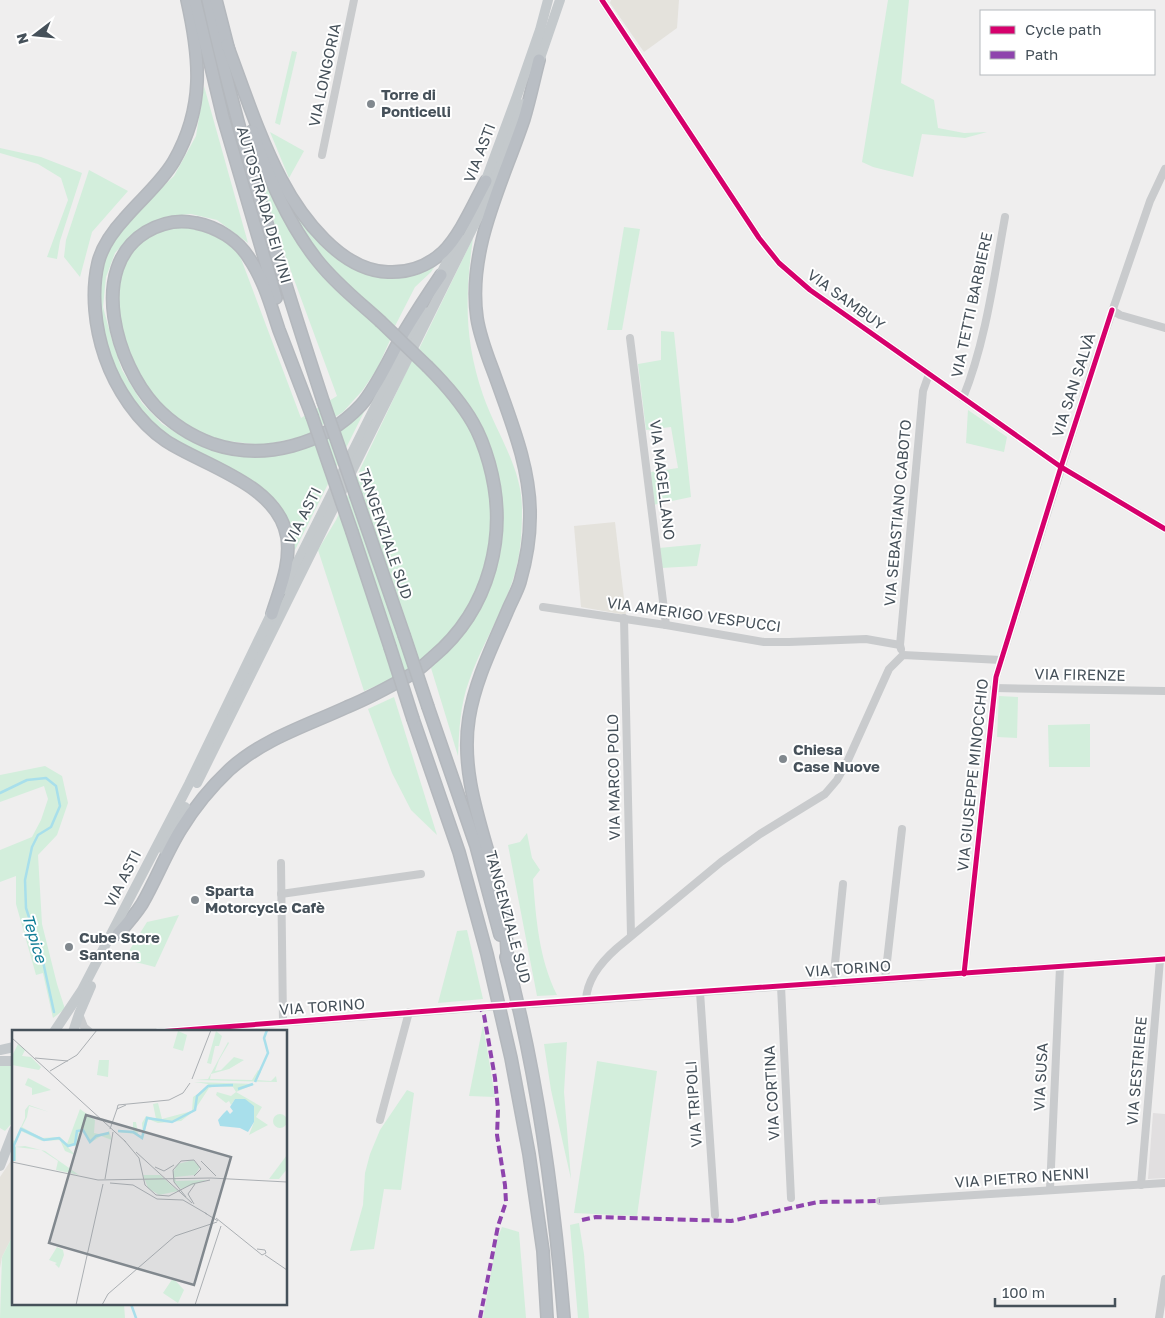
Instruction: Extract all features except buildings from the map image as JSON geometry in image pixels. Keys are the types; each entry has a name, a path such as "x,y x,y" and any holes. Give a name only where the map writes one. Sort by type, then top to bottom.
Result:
{"highway":[{"path":"187,0 198,56 195,105 187,132 173,162 152,190 125,218 107,241 98,262 95,287 96,321 105,357 120,391 140,418 166,441 243,482 271,504 281,521 286,535 288,552 286,571 272,614"},
{"name":"AUTOSTRADA DEI VINI","path":"196,0 239,177 312,416"},
{"name":"AUTOSTRADA DEI VINI","path":"208,0 243,146 268,231 323,401"},
{"path":"118,934 141,905 180,830 203,798 230,770 255,751 286,732 348,707 414,673 445,647 465,622 479,598 490,569 496,537 497,507 493,478 485,449 474,424 453,393 428,366 332,278 317,260 285,209 267,172 252,129 227,45 216,0"},
{"path":"227,45 274,164 295,203 317,231 332,246 362,267 380,272 397,272 414,269 431,261 444,251 452,240 486,181"},
{"path":"508,963 504,916 472,791 466,750 469,718 477,683 519,584 528,548 530,515 527,475 513,426 483,344 477,319 475,294 476,270 492,206 524,117 540,60"},
{"path":"312,416 263,284 249,257 238,244 222,232 187,221 170,222 153,228 136,238 123,254 115,272 112,297 116,330 135,380 154,406 174,424 200,440 225,448 251,451 279,449 303,443 328,432 351,414 362,404 404,332 441,275"},
{"name":"TANGENZIALE SUD","path":"323,401 476,846 508,963 529,1056 546,1153 564,1318"},
{"name":"TANGENZIALE SUD","path":"312,416 459,852 487,954 511,1058 528,1154 543,1251 547,1318"}],"main road":[{"name":"VIA ASTI","path":"55,1030 87,982 189,784 486,181 540,30 548,0"},
{"name":"VIA ASTI","path":"74,1030 79,1014 118,934 196,787 479,215 500,168 560,0"},
{"path":"0,1167 12,1135"},
{"path":"0,1167 12,1150"}],"street":[{"name":"VIA LONGORIA","path":"322,155 354,0"},
{"name":"VIA SAMBUY","path":"603,0 748,221 779,263 810,290 1061,467 1165,530"},
{"name":"VIA SAN SALVÀ","path":"1061,467 1112,310 1150,202 1165,169"},
{"name":"VIA TETTI BARBIERE","path":"963,398 972,376 980,343 1005,217"},
{"path":"1112,310 1120,315 1165,328"},
{"name":"VIA MAGELLANO","path":"630,338 666,625"},
{"name":"VIA SEBASTIANO CABOTO","path":"903,655 900,645 923,391 929,374"},
{"name":"VIA GIUSEPPE MINOCCHIO","path":"964,974 994,688 1061,467"},
{"name":"VIA AMERIGO VESPUCCI","path":"544,607 624,618 764,642 866,639 900,645"},
{"name":"VIA MARCO POLO","path":"624,618 631,936"},
{"path":"586,1000 586,990 603,961 631,936 729,856 760,834 826,794 837,780 848,760 889,669 903,655 1001,660"},
{"name":"VIA FIRENZE","path":"994,688 1165,690"},
{"path":"885,979 902,829"},
{"path":"281,863 283,1022"},
{"path":"281,894 421,874"},
{"path":"832,983 843,884"},
{"name":"VIA TORINO","path":"532,1004 1163,959"},
{"name":"VIA SESTRIERE","path":"1141,1185 1163,959"},
{"name":"VIA SUSA","path":"1050,1189 1060,967"},
{"name":"VIA CORTINA","path":"781,986 791,1198"},
{"name":"VIA TRIPOLI","path":"700,992 715,1215"},
{"name":"VIA TORINO","path":"183,1030 487,1007"},
{"path":"380,1120 409,1012"},
{"path":"79,1014 84,1027 88,1030"},
{"name":"VIA PIETRO NENNI","path":"880,1202 1050,1189 1165,1183"},
{"path":"1159,1318 1165,1279"}],"shaded area":[{"path":"611,0 679,0 677,28 644,52 610,3"},
{"path":"615,522 626,615 581,607 574,526"},
{"path":"1153,1113 1165,1114 1165,1178 1148,1179"},
{"path":"12,1159 12,1237 2,1257 0,1268 0,1177"}],"green space":[{"path":"888,0 909,0 901,83 934,100 938,128 964,133 987,132 965,138 922,134 913,177 873,167 862,162"},
{"path":"292,51 297,52 280,125 275,123"},
{"path":"204,86 248,243 217,220 191,214 171,216 151,223 129,237 115,253 106,277 103,307 122,370 142,403 162,424 190,441 221,452 286,452 367,406 295,550 291,528 278,502 257,485 161,431 138,408 115,370 105,341 99,313 98,290 102,268 112,242 126,222 174,176 196,136"},
{"path":"270,132 304,151 289,178"},
{"path":"250,139 264,178 285,219 391,338 377,369 362,391 343,412 305,436 263,445 218,440 186,426 158,404 138,375 124,341 118,308 117,284 126,257 143,241 159,230 182,226 201,230 227,242 240,256 301,418 337,396 278,236"},
{"path":"0,148 41,157 82,173 60,241 57,259 47,257 68,200 61,178 38,164 0,153"},
{"path":"265,157 319,238 382,276 440,258 431,272 415,287 395,326 355,292 319,255 294,218"},
{"path":"89,170 128,191 92,232 80,277 64,257 66,240"},
{"path":"624,227 640,229 622,330 607,330"},
{"path":"473,238 468,298 469,336 472,355 488,409 518,479 521,494 522,525 519,557 515,573 499,614 474,667 466,690 461,718 458,756 431,668 462,635 479,609 497,562 501,526 473,414 450,380 419,349"},
{"path":"661,331 674,332 691,497 653,505 651,472 678,468 671,427 646,430 638,364 661,360"},
{"path":"412,360 447,393 464,416 479,447 488,479 492,511 490,543 483,574 470,604 451,631 427,656 413,667 364,691 318,550 336,520"},
{"path":"968,410 1007,437 1004,452 966,443"},
{"path":"701,544 697,566 661,568 659,548"},
{"path":"999,696 1018,697 1017,738 997,737"},
{"path":"394,697 437,835 411,810 392,773 368,709"},
{"path":"1090,724 1090,767 1049,767 1048,725"},
{"path":"45,766 62,776 68,803 57,835 38,855 42,924 65,1009 53,1018 43,973 36,975 16,904 16,876 0,882 0,850 32,837 41,820 48,799 44,786 0,802 0,775"},
{"path":"527,833 532,858 540,870 533,879 539,939 546,967 557,995 537,996 508,845 520,842"},
{"path":"179,915 155,967 124,959 147,922"},
{"path":"467,930 483,999 438,1003 457,931"},
{"path":"483,1025 495,1097 469,1096"},
{"path":"567,1042 564,1092 571,1179 551,1090 544,1044"},
{"path":"597,1061 657,1071 637,1216 574,1213"},
{"path":"12,1065 12,1123 5,1131 0,1128 0,1066"},
{"path":"407,1090 414,1093 401,1190 384,1189 374,1249 350,1251 363,1205 365,1173 370,1154 380,1130"},
{"path":"579,1223 584,1254 589,1318 578,1318 570,1225"},
{"path":"502,1227 519,1232 526,1318 483,1318 497,1239"},
{"path":"12,1237 12,1306 124,1306 125,1318 0,1318 2,1257"}],"waterway":[{"name":"Tepice","path":"0,793 27,780 46,778 56,786 60,806 51,827 38,835 32,847 25,880 26,908 42,957 54,1012"},
{"name":"Tepice","path":"132,1306 136,1318"}],"tunnel":[{"path":"487,1007 532,1004"}],"marked path":[{"path":"480,1007 484,1015 495,1078 498,1110 497,1135 506,1202 498,1226 480,1318"},
{"path":"582,1220 596,1217 731,1221 818,1202 880,1201"}],"cycle path":[{"path":"602,0 759,238 779,263 810,290 1061,467 1165,529"},
{"path":"964,974 996,677 1112,310"},
{"path":"184,1030 480,1007 1165,959"}],"place":[{"name":"Torre di Ponticelli","path":"371,104"},
{"name":"Chiesa Case Nuove","path":"783,759"},
{"name":"Sparta Motorcycle Cafè","path":"195,900"},
{"name":"Cube Store Santena","path":"69,947"}]}
